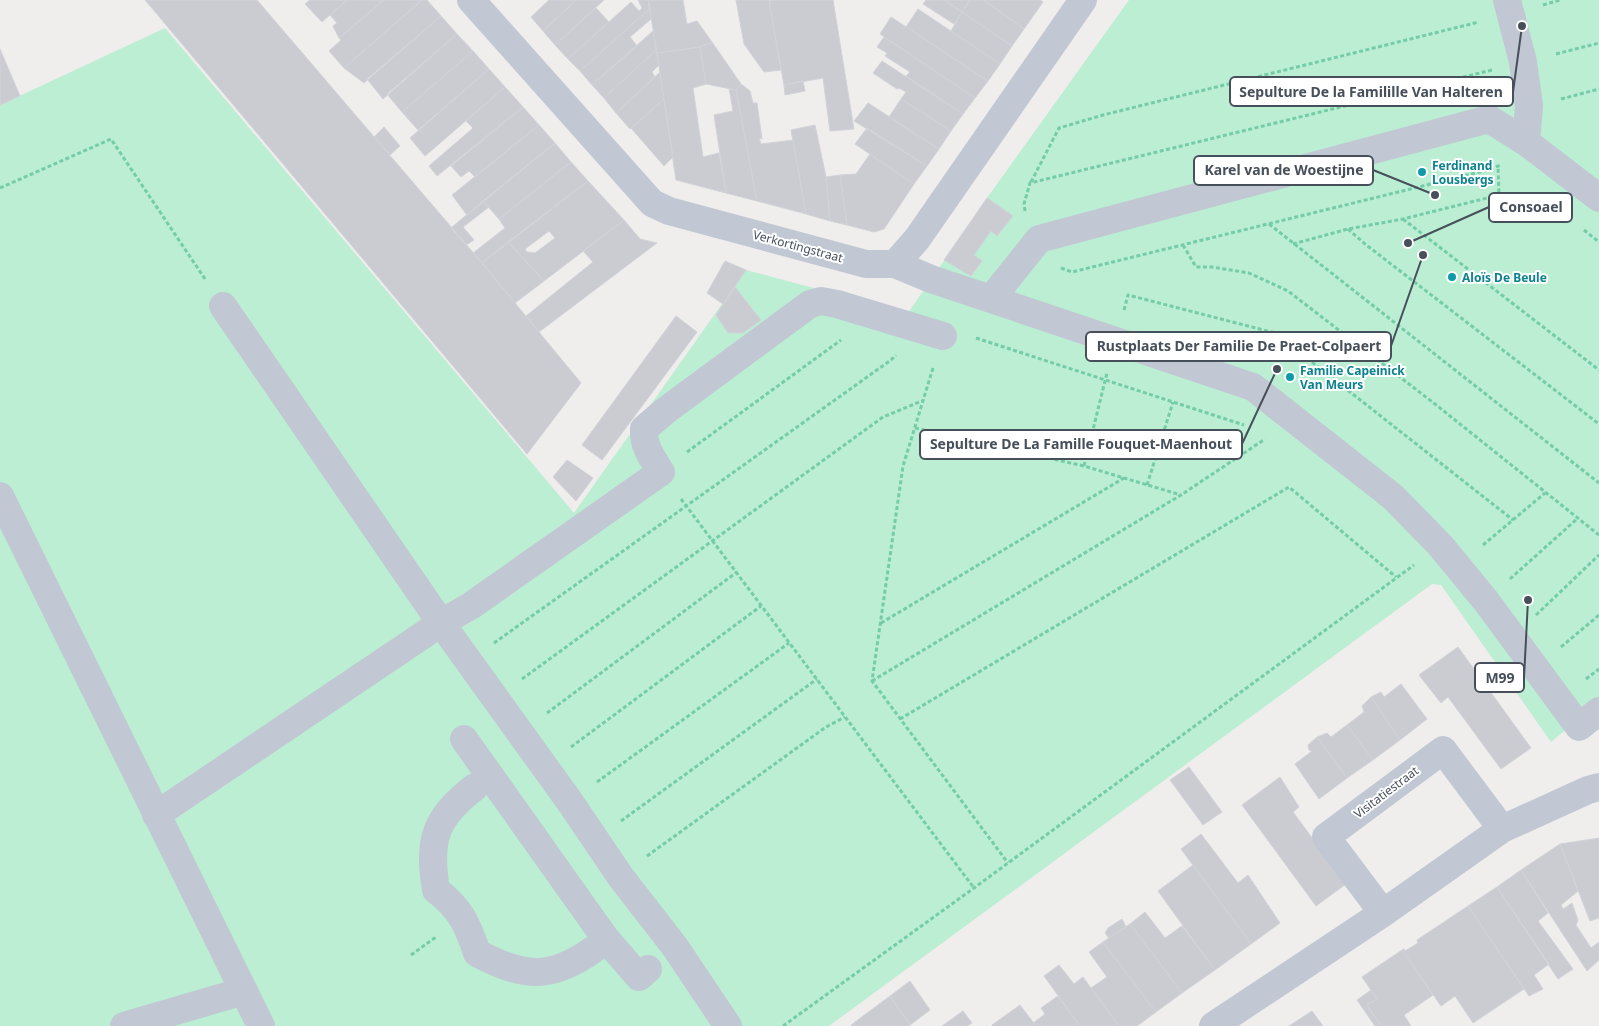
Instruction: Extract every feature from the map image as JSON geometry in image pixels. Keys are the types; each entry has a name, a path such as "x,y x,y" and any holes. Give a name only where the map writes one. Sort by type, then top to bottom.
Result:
{"street":[{"name":"Verkortingstraat","path":"471,0 652,203 669,212 866,264 895,264"},
{"path":"1083,0 917,239 895,264 931,279 1253,387 1394,496 1448,555 1486,601 1579,728 1599,711"},
{"path":"1507,0 1522,62 1530,106 1526,142"},
{"path":"991,299 1039,239 1488,119 1526,142 1599,198"},
{"path":"156,816 472,604 661,472 644,440 644,429 665,411 810,304 821,301 837,304 931,332"},
{"path":"223,306 441,623 570,802 576,852 601,943 639,977 663,957"},
{"path":"0,496 261,1026"},
{"path":"464,739 484,780 576,852 620,876 663,957 728,1026"},
{"name":"Visitatiestraat","path":"1383,914 1326,837 1444,750 1502,829"},
{"path":"484,780 449,808 438,827 433,849 432,869 436,890 460,911 470,931 477,953 502,966 529,972 554,970 578,960 601,943"},
{"path":"1213,1026 1383,914 1502,829 1588,790 1599,787"},
{"path":"124,1026 244,991"}],"path":[{"path":"1485,20 1103,115 1059,128 1030,183 1024,204 1026,254 1072,272 1498,166 1513,160 1526,142"},
{"path":"1030,183 1599,43"},
{"path":"1567,97 1599,89"},
{"path":"0,188 111,139 223,306"},
{"path":"1294,244 1348,229 1403,219 1499,195 1498,166"},
{"path":"1403,219 1599,370"},
{"path":"1268,224 1599,483"},
{"path":"1348,229 1364,244 1599,424"},
{"path":"1183,245 1196,267 1249,273 1288,291 1427,398 1599,535"},
{"path":"1084,466 1114,341 1128,295 1275,333 1513,520"},
{"path":"875,315 661,472 974,888"},
{"path":"469,661 931,332 946,328 1246,425"},
{"path":"931,332 923,401 903,466 872,682 1008,863"},
{"path":"496,699 883,417 923,401"},
{"path":"1146,485 1173,402"},
{"path":"872,682 1181,495 1273,434 1292,417"},
{"path":"915,428 1084,466 1181,495"},
{"path":"880,623 1124,478"},
{"path":"900,719 1289,487 1396,577"},
{"path":"783,1026 974,888 1396,577 1448,555 1513,520 1546,493"},
{"path":"1486,601 1578,518"},
{"path":"1512,637 1599,555"},
{"path":"520,733 737,572"},
{"path":"545,767 762,606"},
{"path":"1536,669 1599,615"},
{"path":"570,802 789,643"},
{"path":"576,852 817,679"},
{"path":"620,876 826,727 844,717"}],"green space":[{"path":"1129,0 1599,0 1599,702 1551,742 1441,585 1432,584 829,1026 0,1026 0,105 165,28 574,513 746,270 908,313 987,198"}],"building":[{"path":"145,0 257,0 482,263 581,383 527,454"},
{"path":"310,0 347,0 322,22 305,4"},
{"path":"347,0 384,0 339,38 333,26 337,23 330,15"},
{"path":"384,0 422,0 344,68 329,51 341,40 339,38"},
{"path":"422,0 427,0 441,16 364,83 344,68"},
{"path":"549,0 576,0 543,31 531,17"},
{"path":"576,0 604,0 555,45 543,31"},
{"path":"638,0 648,0 650,8 580,71 568,59 631,2 639,11 642,8"},
{"path":"648,0 683,0 687,24 697,21 712,42 700,47 657,53"},
{"path":"736,0 769,0 781,70 764,72 744,44"},
{"path":"833,0 854,129 830,131 823,78 784,85 769,1"},
{"path":"926,0 944,0 962,12 954,24 923,4"},
{"path":"944,0 970,0 962,12"},
{"path":"970,0 984,0 1024,29 1012,46 962,12"},
{"path":"984,0 1040,0 1043,2 1024,29"},
{"path":"596,8 609,22 568,59 555,45"},
{"path":"650,8 651,19 630,37 637,46 592,85 580,71"},
{"path":"918,9 1000,64 988,81 906,27"},
{"path":"962,12 1012,46 1000,64 951,31"},
{"path":"441,16 457,34 383,99 367,79"},
{"path":"891,17 988,81 975,98 880,34"},
{"path":"653,31 656,50 604,98 592,85"},
{"path":"457,34 473,51 402,112 387,94"},
{"path":"884,37 975,98 963,114 906,76 910,72 885,56 887,53 877,47"},
{"path":"712,42 741,84 736,90 706,84 700,47"},
{"path":"700,47 706,84 693,88 703,157 719,153 726,193 676,180 657,53"},
{"path":"0,49 20,96 0,105"},
{"path":"656,50 659,65 652,72 655,77 616,113 604,98"},
{"path":"473,51 489,69 418,130 402,112"},
{"path":"882,61 963,114 951,131 901,99 906,92 899,88 897,89 873,73"},
{"path":"489,69 505,87 425,156 410,138"},
{"path":"660,72 664,99 630,129 616,113"},
{"path":"803,81 805,91 785,95 784,85"},
{"path":"741,84 750,91 753,103 757,103 761,144 793,140 806,214 757,201 736,90"},
{"path":"505,87 523,107 437,176 429,166 473,128 466,121"},
{"path":"729,88 736,90 757,201 726,193 714,115 733,111"},
{"path":"664,99 673,157 664,166 631,128"},
{"path":"901,99 951,131 939,149 889,117"},
{"path":"868,103 939,149 927,166 854,121"},
{"path":"523,107 539,125 475,177 469,171 461,177 451,166"},
{"path":"539,125 555,143 467,215 452,195"},
{"path":"815,125 826,177 830,221 806,214 791,130"},
{"path":"384,127 400,146 390,155 374,137"},
{"path":"867,128 927,166 914,184 855,144"},
{"path":"555,143 571,162 499,219 483,201"},
{"path":"870,154 914,184 884,229 874,232 847,225 840,175 856,174"},
{"path":"571,162 588,181 482,263 473,253 505,228 499,219"},
{"path":"840,175 847,225 830,221 826,177"},
{"path":"588,181 624,220 544,281 508,242","holes":["549,231 555,238 535,253 527,252 525,249"]},
{"path":"987,198 1013,216 997,236 991,231 974,255 982,261 971,276 944,260"},
{"path":"483,201 489,207 463,227 474,240 466,245 451,228"},
{"path":"624,220 640,239 657,243 539,332 526,316 593,262 583,251"},
{"path":"508,242 544,281 515,303 482,263"},
{"path":"725,261 746,270 723,304 707,293"},
{"path":"735,287 761,320 743,333 728,333 716,315"},
{"path":"676,316 697,332 602,460 582,445"},
{"path":"567,460 593,478 576,501 553,477"},
{"path":"1458,647 1531,748 1501,769 1448,697 1441,703 1419,675"},
{"path":"1401,684 1427,719 1400,740 1371,697 1381,692 1384,697"},
{"path":"1371,697 1400,740 1373,760 1347,725 1364,712 1362,706"},
{"path":"1347,725 1373,760 1347,778 1317,737 1327,733 1331,737"},
{"path":"1317,737 1347,778 1319,799 1295,764 1312,751 1309,750 1308,745"},
{"path":"1189,767 1222,812 1203,825 1170,780"},
{"path":"1280,777 1299,807 1293,812 1346,884 1316,906 1242,805"},
{"path":"1201,834 1238,883 1248,875 1280,923 1251,944 1181,849"},
{"path":"1599,838 1599,918 1590,921 1560,844"},
{"path":"1560,844 1578,891 1561,905 1563,909 1572,903 1578,920 1576,925 1591,948 1599,942 1599,960 1587,971 1521,870"},
{"path":"1193,865 1251,944 1215,970 1158,891"},
{"path":"1521,870 1548,913 1538,921 1573,969 1558,979 1497,887"},
{"path":"1497,887 1549,964 1534,975 1543,989 1529,996 1468,906"},
{"path":"1468,906 1524,989 1473,1023 1455,996 1441,1006 1402,950 1404,949 1405,951 1418,943 1417,940"},
{"path":"1145,912 1165,938 1182,926 1215,970 1182,993 1130,924"},
{"path":"1122,919 1126,927 1109,938 1105,933 1108,928"},
{"path":"1130,924 1182,993 1156,1012 1103,942"},
{"path":"1103,942 1156,1012 1137,1026 1119,1026 1091,988 1107,977 1089,952"},
{"path":"1402,950 1433,995 1404,1015 1411,1026 1381,1026 1367,1005 1377,999 1362,977"},
{"path":"1059,965 1074,984 1083,977 1119,1026 1080,1026 1044,976"},
{"path":"910,981 930,1010 910,1025 890,996"},
{"path":"1371,990 1377,999 1367,1005 1381,1026 1375,1026 1357,1000"},
{"path":"890,996 910,1025 851,1025"},
{"path":"1058,996 1080,1026 1036,1026 1033,1023 1045,1014 1041,1008"},
{"path":"1020,1005 1036,1026 992,1026 992,1025"},
{"path":"963,1011 972,1023 967,1026 942,1026"},
{"path":"1312,1011 1323,1026 1289,1026"}],"place":[{"name":"Sepulture De la Familille Van Halteren","path":"1522,26"},
{"name":"Ferdinand Lousbergs","path":"1422,172"},
{"name":"Karel van de Woestijne","path":"1435,195"},
{"name":"Consoael","path":"1408,243"},
{"name":"Rustplaats Der Familie De Praet-Colpaert","path":"1423,255"},
{"name":"Aloïs De Beule","path":"1452,277"},
{"name":"Sepulture De La Famille Fouquet-Maenhout","path":"1277,369"},
{"name":"Familie Capeinick Van Meurs","path":"1290,377"},
{"name":"M99","path":"1528,600"}]}
